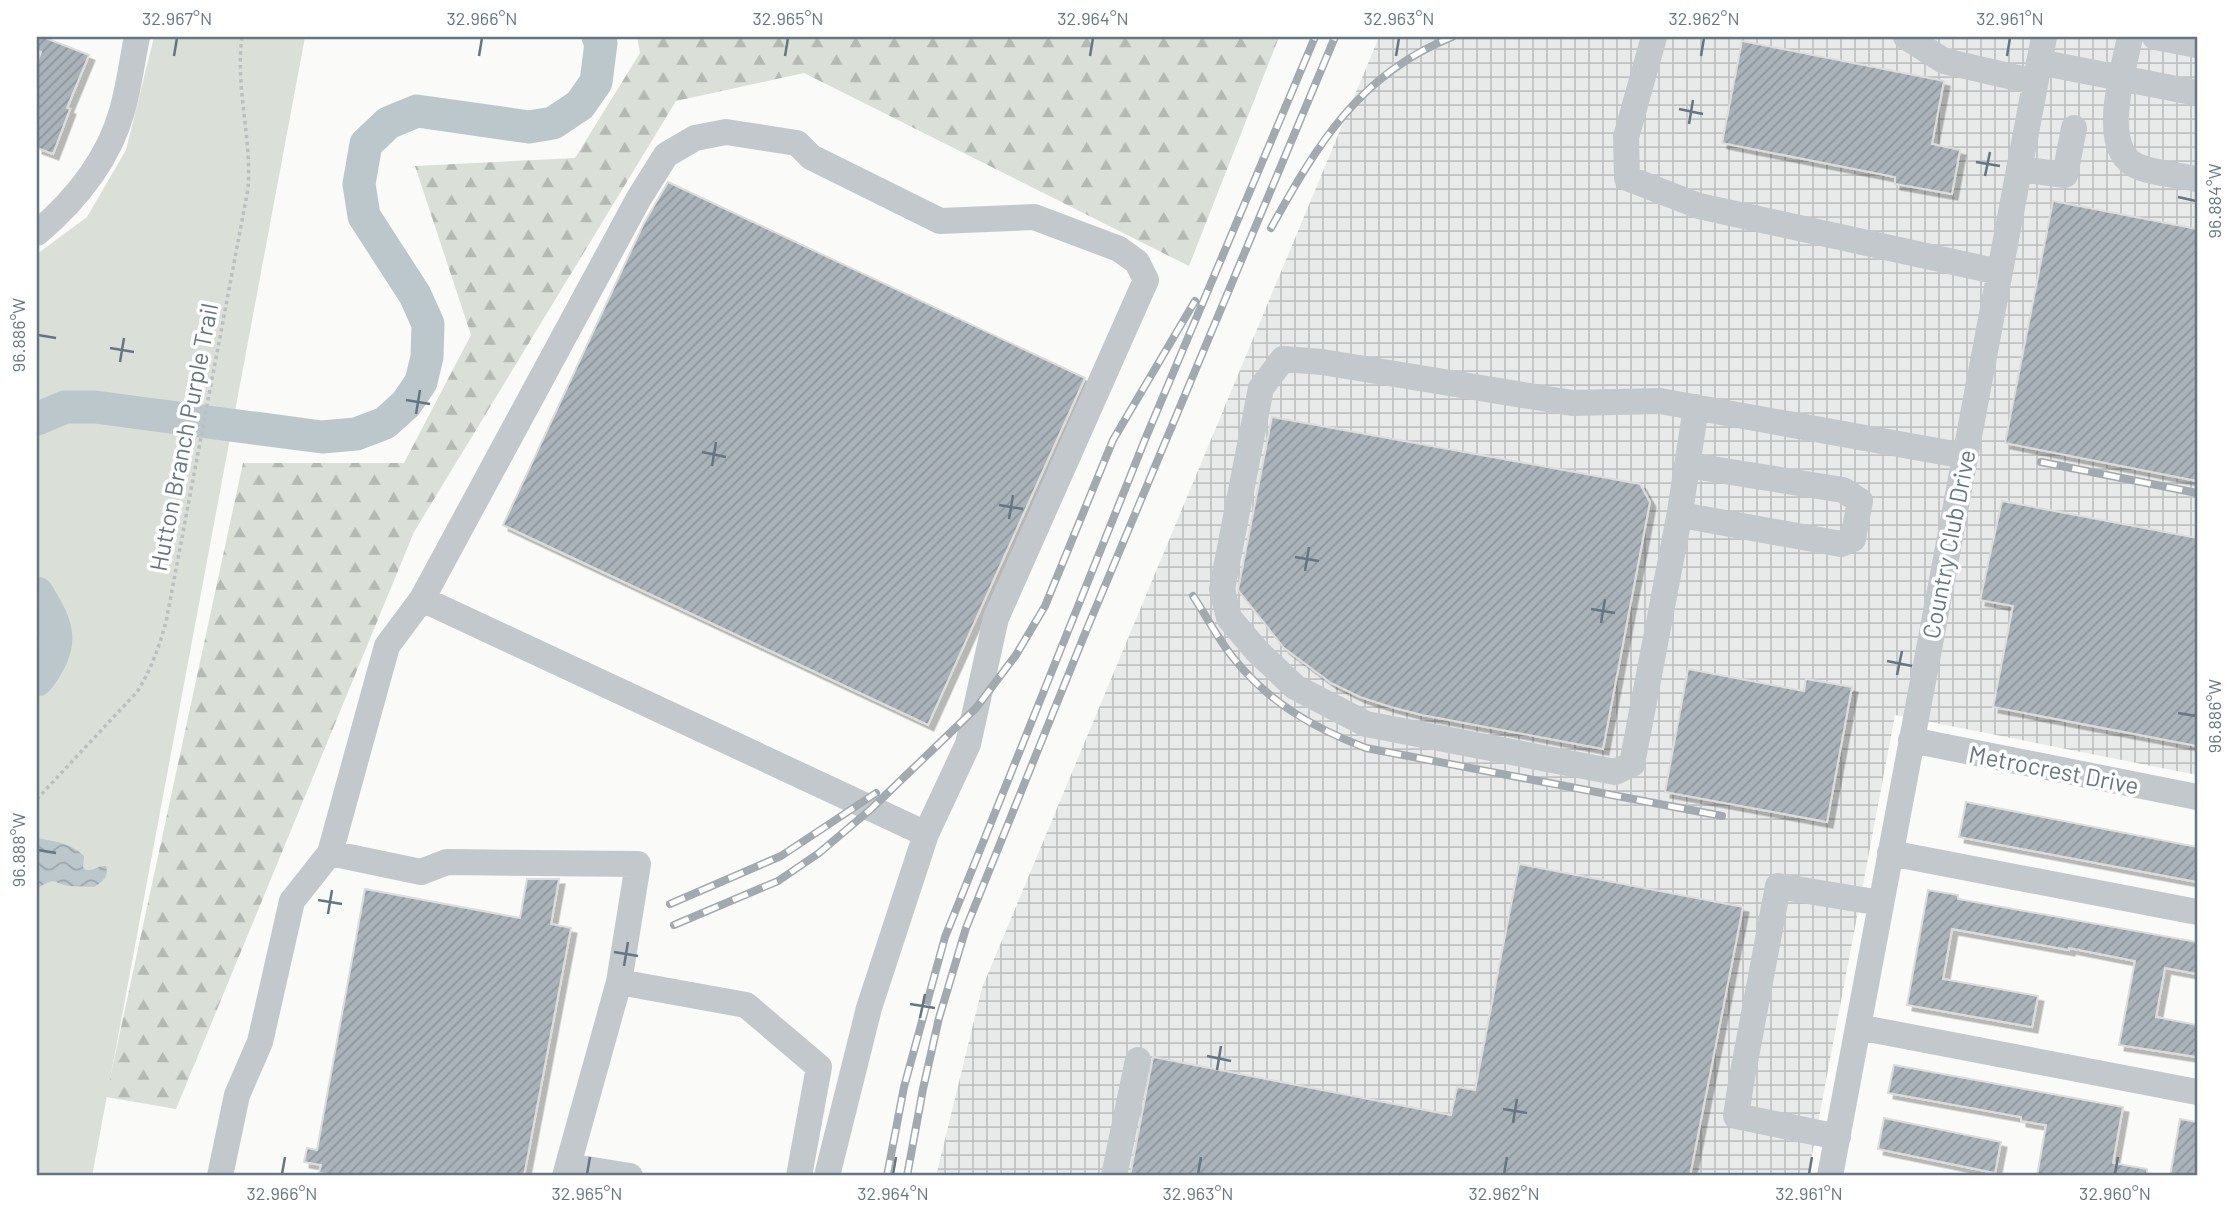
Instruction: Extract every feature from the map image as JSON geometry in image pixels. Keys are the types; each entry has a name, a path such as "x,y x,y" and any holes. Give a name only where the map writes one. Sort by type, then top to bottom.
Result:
{"street":[{"path":"37,233 64,211 79,193 111,144 122,110 136,37"},
{"path":"1654,37 1626,137 1627,178 1699,206 1999,272"},
{"path":"1906,37 1944,61 2039,60 2197,93"},
{"path":"2130,37 2114,123 2117,141 2125,156 2137,166 2197,179"},
{"path":"2155,37 2197,45"},
{"name":"Country Club Drive","path":"1833,1176 1890,853 2039,60"},
{"path":"2019,169 2065,175 2074,128"},
{"path":"220,1176 237,1095 260,1042 292,901 330,853 387,646 422,599 639,198 666,155 695,138 726,132 797,143 811,157 940,221 1034,217 1119,250 1138,262 1146,280 996,618 968,744 926,834 869,1008 827,1176"},
{"path":"1696,407 1680,512 1632,764 1615,772 1366,724 1294,687 1257,651 1229,618 1222,589 1261,388 1283,359 1322,362 1572,403 1660,401 1696,407 1965,457"},
{"path":"1680,512 1692,517 1841,544 1853,539 1860,501 1843,490 1687,465"},
{"path":"422,599 926,834"},
{"name":"Metrocrest Drive","path":"1911,740 2197,797"},
{"path":"330,853 421,872 447,862 638,864 619,982 567,1171 630,1176"},
{"path":"1890,853 2197,912"},
{"path":"1838,1137 1736,1116 1741,1083 1778,886 1881,904"},
{"path":"619,982 747,1005 819,1067 799,1176"},
{"path":"1858,1027 2197,1092"},
{"path":"1114,1176 1138,1060"}],"path":[{"name":"Hutton Branch Purple Trail","path":"37,799 125,706 148,675 159,649 248,189 249,146 240,78 242,37"}],"shaded area":[{"path":"1379,37 2197,37 2197,775 1895,715 1808,1176 936,1176 982,988"}],"green space":[{"path":"154,37 305,37 92,1176 37,1176 37,254 87,217 126,150"},
{"path":"637,37 1279,37 1189,266 804,73 676,101 414,532 176,1109 106,1097 243,463 404,463 471,335 415,166 575,158 640,53"}],"water":[{"path":"37,838 74,848 84,856 83,867 86,870 106,866 107,873 94,887 70,886 51,881 37,889"}],"building":[{"path":"37,37 89,55 67,108 70,109 53,154 37,148 37,63 41,52 37,50"},
{"path":"1742,41 1944,81 1932,144 1960,150 1952,194 1895,184 1895,177 1722,143"},
{"path":"668,182 1085,378 928,725 503,525 644,223"},
{"path":"2053,201 2197,229 2197,481 2005,443"},
{"path":"1272,417 1640,484 1650,502 1603,749 1391,707 1360,697 1331,683 1284,648 1238,590"},
{"path":"2002,501 2197,538 2197,746 1993,707 2013,606 1980,600"},
{"path":"1688,669 1804,691 1806,679 1852,687 1827,822 1665,792"},
{"path":"1966,802 2197,847 2197,882 1959,837"},
{"path":"1519,864 1743,907 1690,1176 1130,1176 1153,1057 1451,1115 1457,1087 1475,1090"},
{"path":"527,879 559,879 551,924 571,928 524,1176 338,1176 319,1173 321,1165 304,1162 307,1148 317,1150 365,889 520,918"},
{"path":"1928,890 1958,895 1958,899 2197,942 2197,974 2165,968 2156,1017 2197,1025 2197,1057 2119,1045 2135,961 2069,948 1952,929 1943,979 2038,996 2032,1027 1907,1005"},
{"path":"1894,1065 2123,1107 2113,1163 2147,1169 2147,1176 2037,1176 2046,1125 2021,1121 2021,1117 1888,1093"},
{"path":"1884,1118 2001,1142 1995,1173 1878,1149"},
{"path":"2180,1119 2197,1122 2197,1176 2170,1176"}],"waterway":[{"path":"37,419 65,407 95,407 322,437 356,434 385,423 406,404 421,382 427,357 428,324 415,295 364,216 359,184 366,144 388,123 417,111 529,127 553,123 580,105 596,82 601,43 598,37"},
{"path":"37,593 50,616 56,636 52,657 37,680"}],"railway":[{"path":"887,1176 904,1087 945,937 1146,437 1315,37"},
{"path":"907,1176 939,1018 966,928 1086,631 1335,37"},
{"path":"1271,228 1306,168 1344,115 1391,71 1419,52 1452,37"},
{"path":"674,925 778,881 819,853 871,809 976,708 1016,655 1045,606 1113,440 1195,301"},
{"path":"2041,462 2197,493"},
{"path":"1193,596 1229,653 1263,690 1311,723 1366,748 1722,816"},
{"path":"670,904 781,856 876,793"}]}
